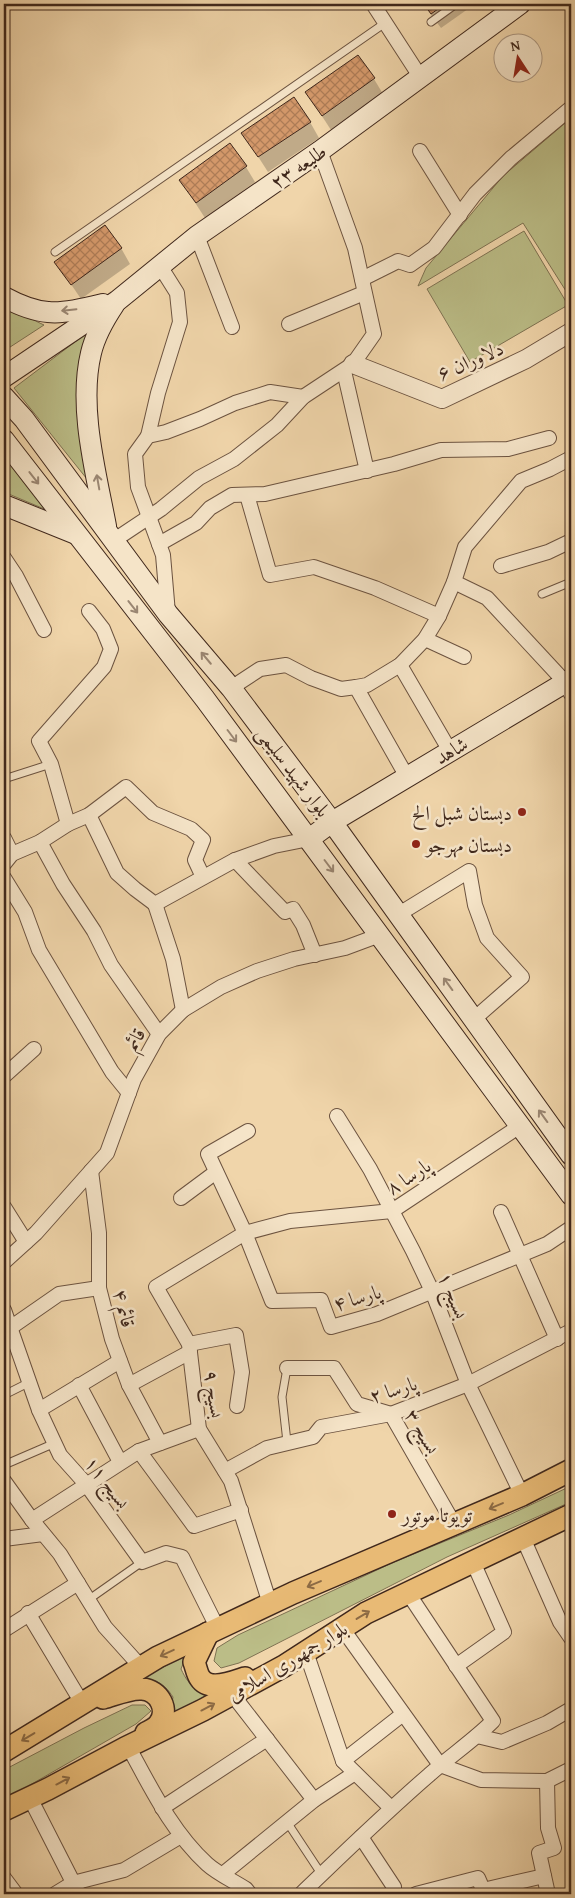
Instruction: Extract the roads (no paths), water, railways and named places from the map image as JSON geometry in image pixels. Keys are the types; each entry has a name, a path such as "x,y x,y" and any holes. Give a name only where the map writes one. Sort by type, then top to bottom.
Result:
{"main road":[{"name":"طلیعه ۲۳","path":"4,377 117,301 197,236 320,151 520,4"},
{"path":"4,298 49,312 84,309 117,301"},
{"path":"110,536 90,437 87,390 91,354 102,323 117,301"},
{"name":"بلوار شهید سلیمی","path":"4,397 24,419 168,614 231,688 332,822 571,1155"},
{"name":"بلوار شهید سلیمی","path":"4,440 205,699 571,1195"},
{"path":"4,505 78,535"},
{"name":"شاهد","path":"309,839 332,822 450,751 569,685"},
{"path":"4,1751 158,1657 270,1604 522,1495 571,1470"},
{"name":"بلوار جمهوری اسلامی","path":"4,1810 284,1666 366,1613 571,1515"},
{"path":"213,1631 194,1662 200,1678 210,1685 228,1684 284,1666"},
{"path":"82,1704 141,1689 157,1695 162,1702 164,1710 158,1725 127,1747"}],"street":[{"path":"373,4 421,78"},
{"path":"362,279 398,261 410,265 434,248 475,194 511,158 571,108"},
{"path":"110,536 161,509 199,478 234,459 277,425 303,397 349,368 374,334 355,248 320,151"},
{"path":"420,151 460,215"},
{"path":"197,236 232,327"},
{"path":"160,266 177,293 180,322 158,394 148,436 135,454 138,487 163,555 168,614"},
{"path":"289,324 364,293"},
{"name":"دلاوران ۶","path":"349,368 442,399 526,359 571,332"},
{"path":"349,368 367,470"},
{"path":"148,436 183,426 235,403 270,392 303,397"},
{"path":"160,544 196,523 210,508 232,495 265,494 441,450 508,449 549,438"},
{"path":"231,688 260,669 286,665 310,678 341,689 367,685 400,665 425,639 439,616 454,582 465,547 520,480 550,469 571,458"},
{"path":"247,495 270,575 314,567 375,588 439,616"},
{"path":"501,566 548,552 571,541"},
{"path":"4,558 44,630"},
{"path":"454,582 486,598 569,685"},
{"path":"68,824 51,764 39,741 104,667 112,649 103,629 89,611"},
{"path":"425,639 464,657"},
{"path":"400,665 450,751"},
{"path":"356,686 407,777"},
{"path":"4,838 8,859 68,824 88,815 126,787 153,813 191,829 203,840 195,860 203,877"},
{"path":"88,815 117,873 155,904 173,959 184,1010"},
{"path":"155,904 235,860 274,846 309,839"},
{"path":"40,842 94,931 111,965 159,1034"},
{"path":"235,860 284,912 293,909 303,925 315,955"},
{"path":"399,914 469,871 475,905 487,938 522,977 474,1019"},
{"path":"4,878 26,912 39,950 112,1072 129,1093"},
{"name":"قائم","path":"4,1262 36,1233 107,1153 134,1079 159,1034 184,1010 221,987 257,972 294,959 345,948 380,936"},
{"path":"4,1076 34,1050"},
{"name":"بسیج ۱","path":"337,1116 370,1169 432,1292 468,1384 522,1495"},
{"name":"پارسا ۸","path":"245,1233 290,1221 392,1211 520,1126"},
{"name":"پارسا ۴","path":"248,1131 208,1154 245,1233 272,1301 321,1300 332,1327 377,1314 432,1292 547,1244 571,1228"},
{"name":"قائم ۴","path":"91,1171 99,1233 99,1288 112,1339 129,1386 160,1443"},
{"path":"181,1198 216,1172"},
{"path":"4,1207 26,1242"},
{"path":"501,1212 557,1339"},
{"name":"بسیج ۹","path":"245,1233 156,1286 190,1348 199,1428 231,1481 270,1604"},
{"path":"10,1328 59,1294 99,1288"},
{"name":"بسیج ۱۱","path":"4,1310 39,1410 60,1455 86,1484 142,1562"},
{"name":"پارسا ۲","path":"225,1471 266,1448 313,1437 321,1426 391,1414 468,1384 571,1332"},
{"path":"129,1386 190,1348 236,1335 242,1372 237,1406"},
{"path":"39,1410 120,1360"},
{"name":"بسیج ۳","path":"287,1368 334,1368 357,1404 391,1414 454,1524"},
{"path":"79,1385 120,1462"},
{"path":"32,1520 139,1450 199,1428"},
{"path":"139,1450 194,1526 241,1510"},
{"path":"4,1481 32,1520 60,1554 105,1627 141,1667"},
{"path":"4,1539 44,1534"},
{"path":"523,1538 560,1622 571,1638"},
{"path":"142,1562 166,1553 182,1557 213,1631"},
{"path":"456,1666 504,1632 473,1562"},
{"path":"4,1630 78,1583"},
{"path":"301,1894 391,1808 440,1765 478,1736 493,1721 408,1593"},
{"path":"28,1613 82,1704"},
{"path":"342,1628 440,1765 481,1780 548,1781 571,1769"},
{"path":"306,1652 343,1761 391,1808"},
{"path":"232,1694 314,1800"},
{"path":"478,1736 502,1742 547,1723 571,1708"},
{"path":"343,1761 403,1714"},
{"path":"162,1808 267,1739"},
{"path":"127,1747 162,1808 181,1836 208,1865 246,1889 250,1894"},
{"path":"223,1874 314,1800 355,1773"},
{"path":"548,1781 548,1828 554,1848 539,1853 548,1894"},
{"path":"30,1798 76,1889"},
{"path":"55,1894 76,1889 124,1870 181,1836"},
{"path":"361,1837 394,1887 393,1894"},
{"path":"416,1894 478,1878 484,1892 544,1876"},
{"path":"4,1878 16,1894"}],"lane":[{"path":"431,22 456,4"},
{"path":"55,252 385,22"},
{"path":"542,594 571,582"},
{"path":"4,779 51,764"},
{"path":"287,1368 282,1397 287,1442"},
{"path":"4,1395 30,1382"},
{"path":"4,1464 54,1443"},
{"path":"88,1600 142,1562"},
{"path":"287,1822 322,1875"}],"place":[{"name":"دبستان شبل الح","path":"522,812"},
{"name":"دبستان مهرجو","path":"416,844"},
{"name":"تویوتا موتور","path":"392,1514"}]}
